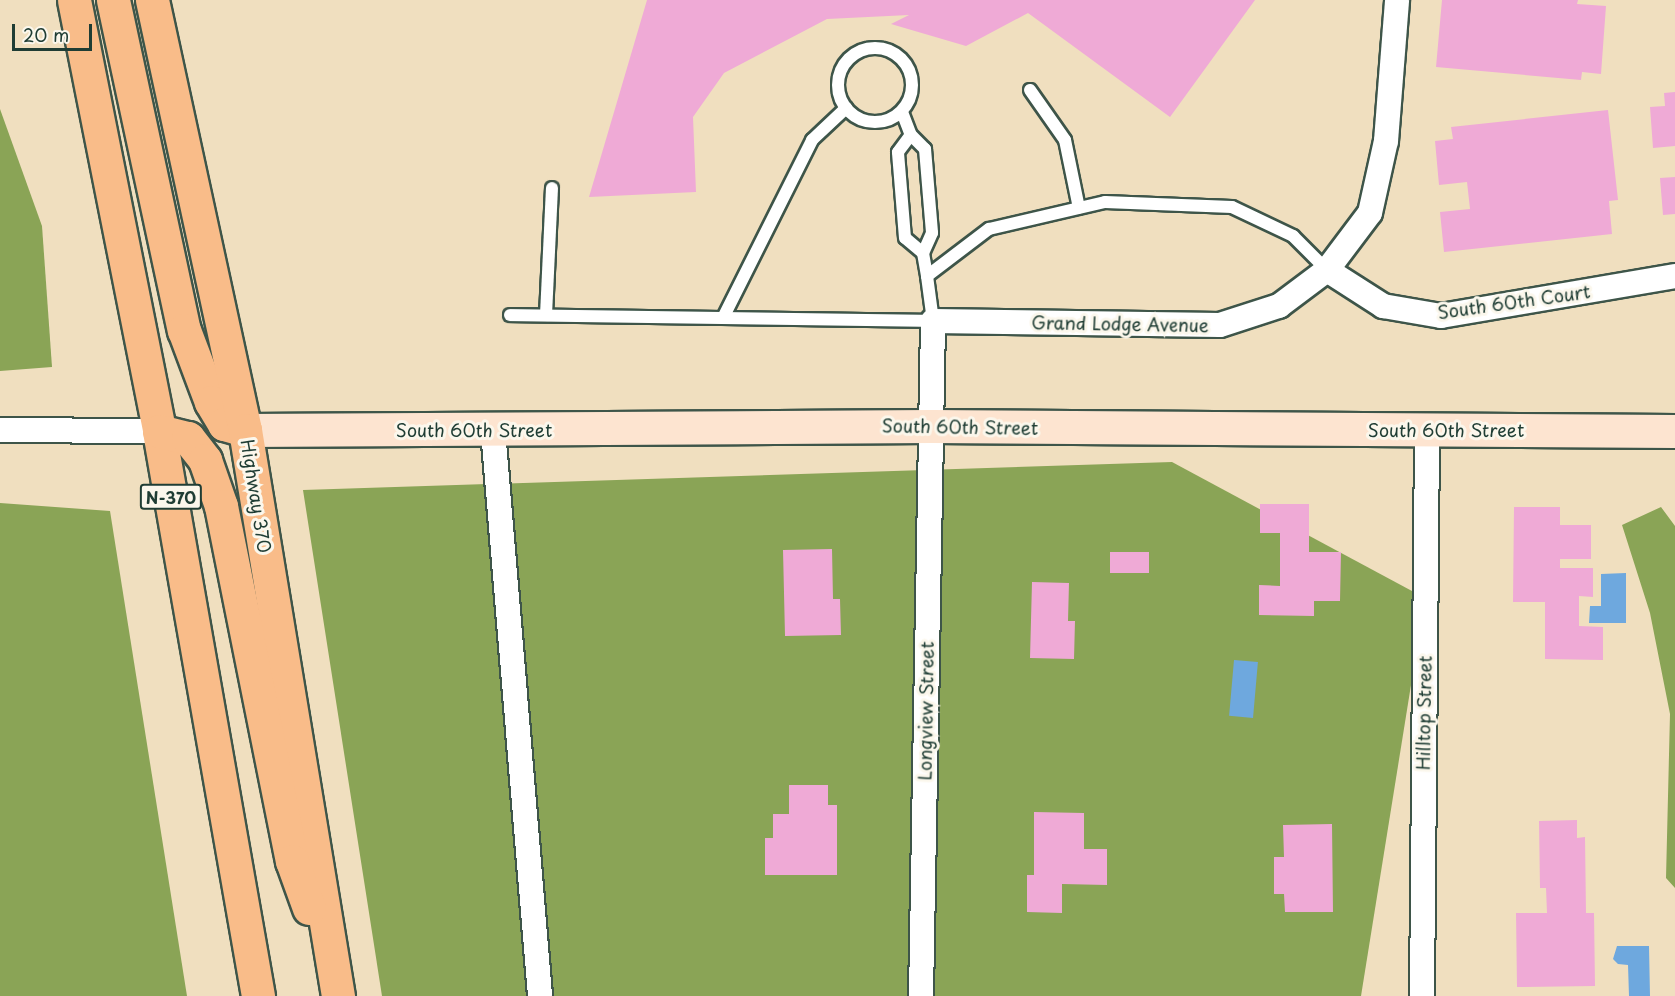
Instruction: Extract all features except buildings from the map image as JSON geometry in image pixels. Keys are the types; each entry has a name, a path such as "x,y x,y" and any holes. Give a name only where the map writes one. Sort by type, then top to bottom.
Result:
{"highway":[{"name":"N-370","path":"74,0 159,431 258,996"},
{"path":"113,0 184,330 211,402 224,424 245,430"},
{"name":"Highway 370","path":"152,0 245,430 337,988"},
{"path":"159,431 188,438 205,460 221,506 292,861 337,988"}],"street":[{"name":"Grand Lodge Avenue","path":"933,321 1220,325 1279,306 1327,270 1370,213 1386,141 1397,0"},
{"name":"South 60th Court","path":"1327,270 1383,306 1441,316 1675,276"},
{"path":"931,426 933,321"},
{"name":"South 60th Street","path":"245,430 931,426 1675,431"},
{"name":"Longview Street","path":"921,996 931,426"},
{"path":"0,430 159,431"},
{"path":"493,430 540,996"},
{"name":"Hilltop Street","path":"1422,996 1427,430"}],"lane":[{"path":"877,47 900,56 912,77 913,90 902,112 879,122 855,116 846,108 838,85 845,62 865,48 877,47"},
{"path":"1030,90 1065,140 1079,208"},
{"path":"723,318 812,140 846,108"},
{"path":"510,315 933,321 923,253 932,233 925,149 911,135 902,112"},
{"path":"911,135 898,152 905,238 923,253"},
{"path":"546,315 552,188"},
{"path":"927,276 989,229 1105,202 1232,207 1293,236 1327,270"}],"green space":[{"path":"0,109 42,226 52,367 0,371"},
{"path":"1172,462 1425,598 1361,996 382,996 303,490"},
{"path":"0,503 110,511 187,996 0,996"},
{"path":"1661,507 1675,526 1675,888 1666,878 1670,714 1650,613 1622,525"}],"water":[{"path":"1626,573 1626,623 1589,623 1590,606 1601,606 1601,574"},
{"path":"1234,660 1258,662 1253,718 1229,716"},
{"path":"1617,946 1649,946 1650,996 1629,996 1628,965 1618,964 1613,959"}]}
